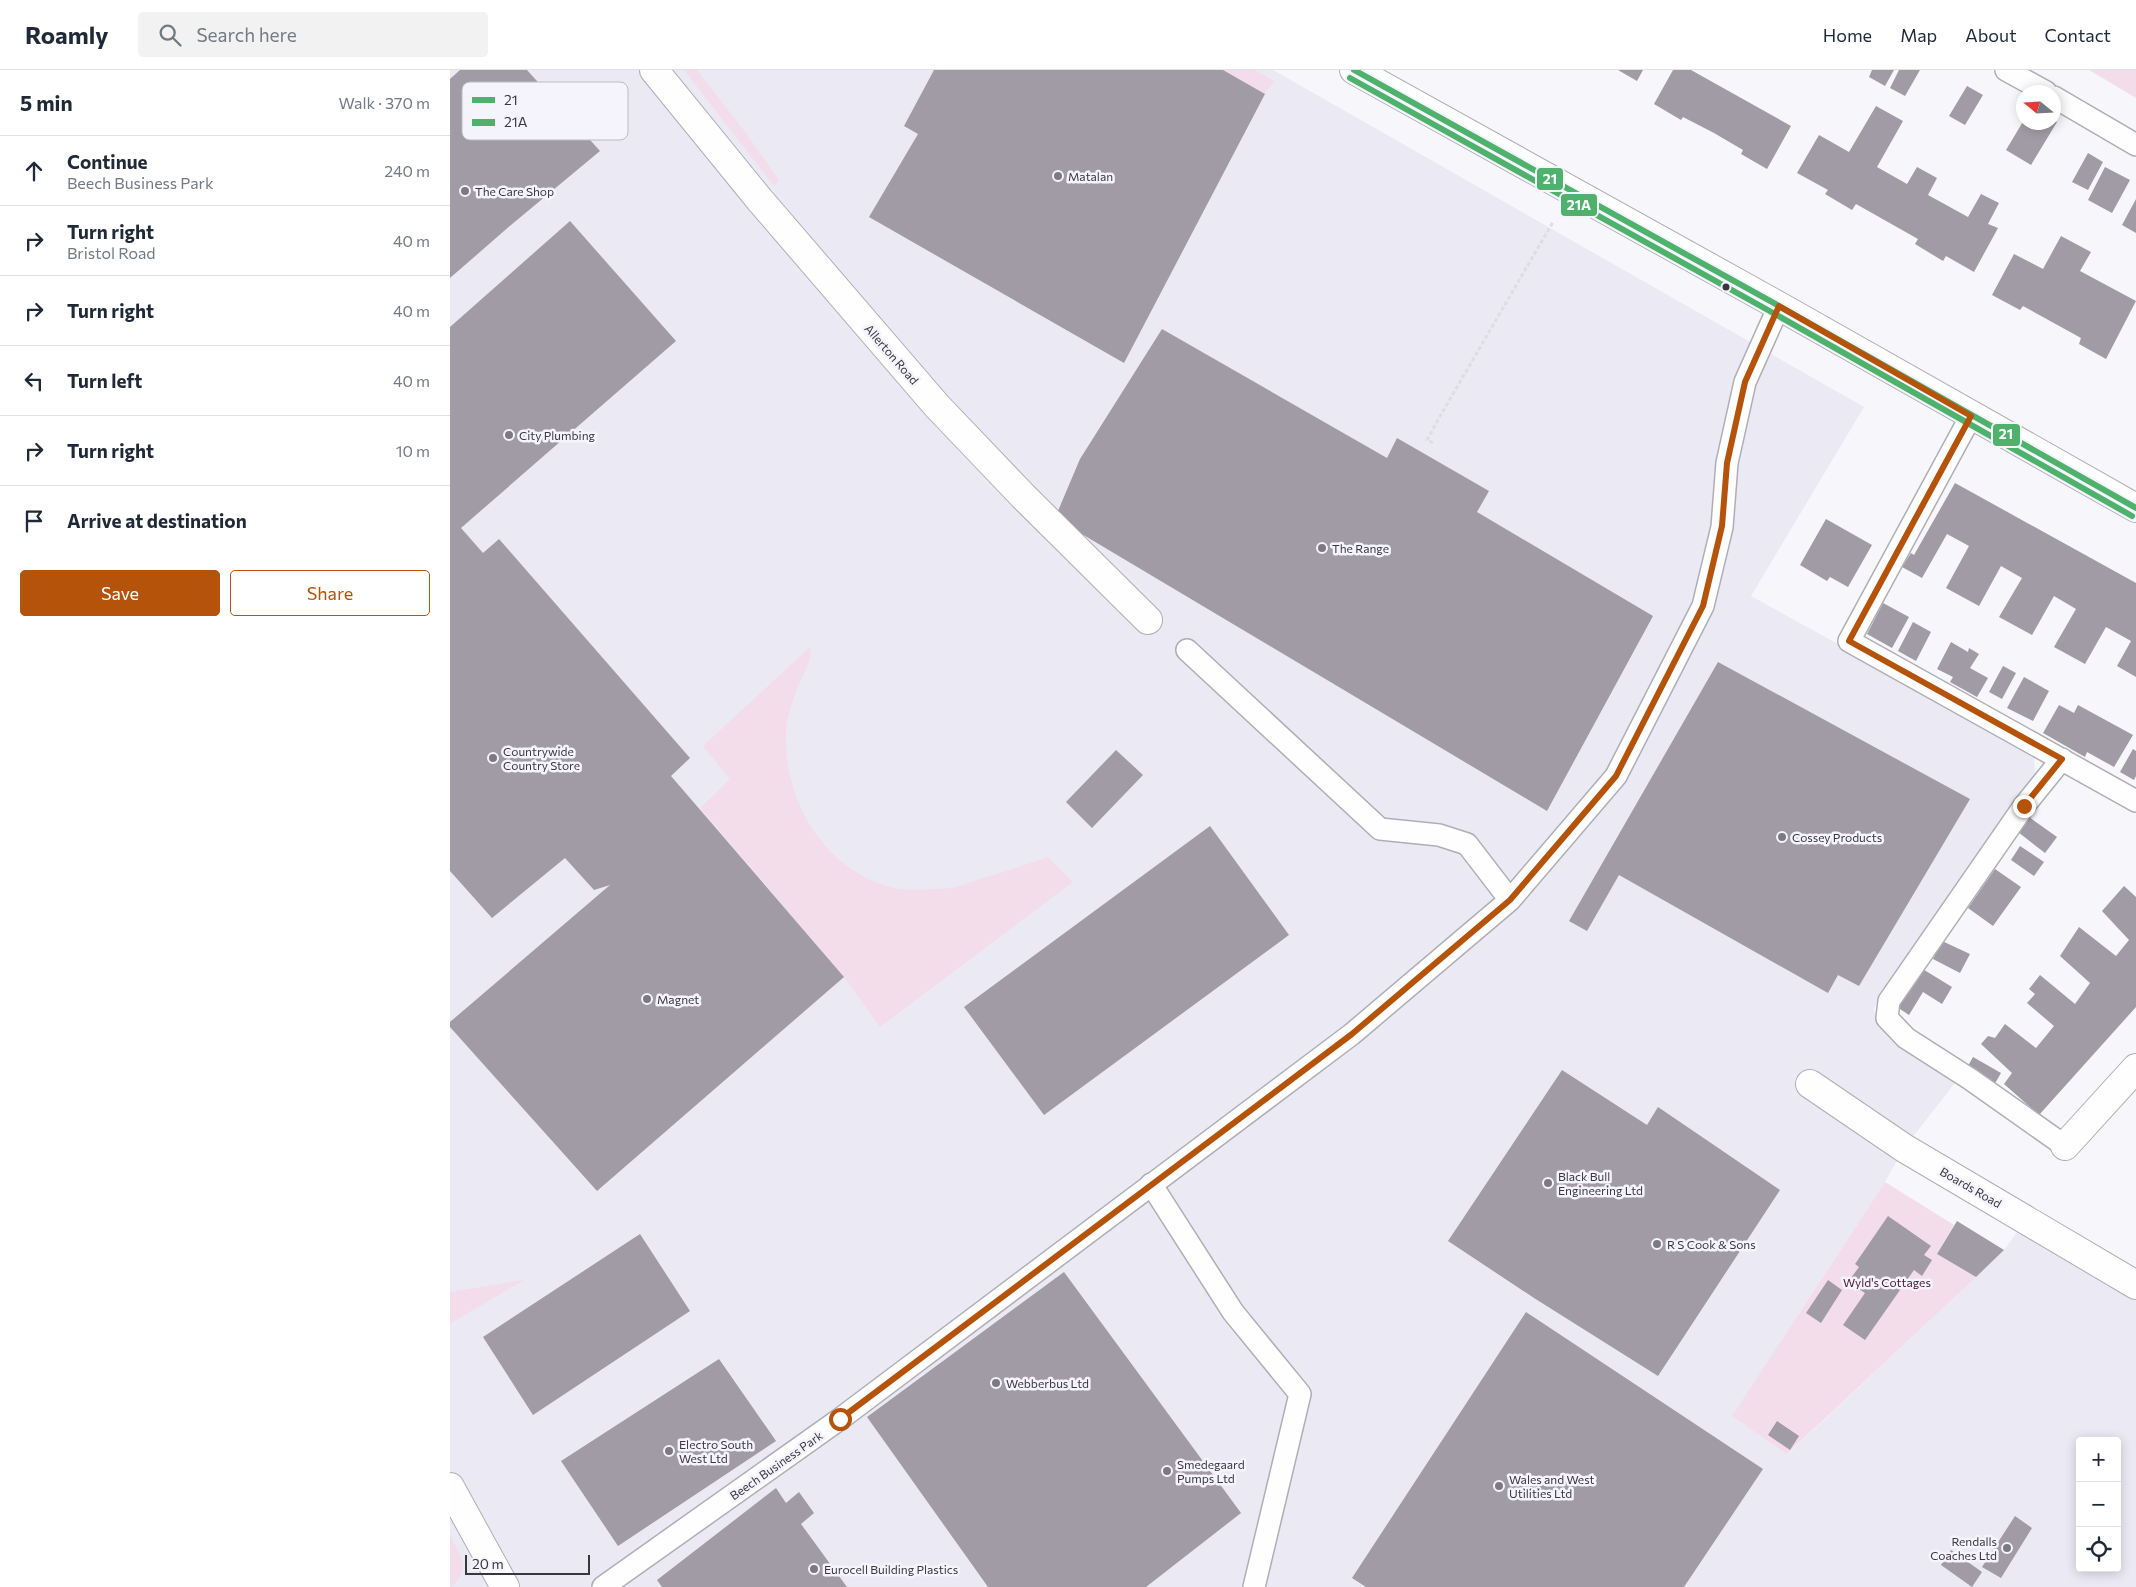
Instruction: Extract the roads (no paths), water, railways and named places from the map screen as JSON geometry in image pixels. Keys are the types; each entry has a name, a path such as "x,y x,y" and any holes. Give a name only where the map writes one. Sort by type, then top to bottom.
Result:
{"street":[{"name":"Allerton Road","path":"654,70 759,199 937,406 1148,620"},
{"path":"1354,70 1779,306 2136,508"},
{"path":"2065,1146 2136,1068"},
{"name":"Boards Road","path":"1810,1084 1904,1148 2136,1286"},
{"path":"450,1487 505,1587"}],"lane":[{"path":"2006,70 2033,85"},
{"path":"2061,101 2136,145"},
{"name":"Beech Business Park","path":"603,1587 840,1419 1352,1034 1510,900 1616,776 1703,606 1722,526 1727,463 1745,382 1779,306"},
{"path":"1971,416 1849,641 2136,801"},
{"path":"1187,650 1380,829 1439,835 1467,844 1510,900"},
{"path":"2062,759 2024,806 1888,1001 1887,1018 1906,1038 1970,1079 2065,1146"},
{"path":"1151,1184 1233,1312 1300,1394 1254,1587"}],"place":[{"name":"Matalan","path":"1058,176"},
{"name":"The Care Shop","path":"465,191"},
{"name":"City Plumbing","path":"509,435"},
{"name":"The Range","path":"1322,548"},
{"name":"Countrywide Country Store","path":"493,758"},
{"name":"Cossey Products","path":"1782,837"},
{"name":"Magnet","path":"647,999"},
{"name":"Black Bull Engineering Ltd","path":"1548,1183"},
{"name":"R S Cook & Sons","path":"1657,1244"},
{"name":"Webberbus Ltd","path":"996,1383"},
{"name":"Electro South West Ltd","path":"669,1451"},
{"name":"Smedegaard Pumps Ltd","path":"1167,1471"},
{"name":"Wales and West Utilities Ltd","path":"1499,1486"},
{"name":"Rendalls Coaches Ltd","path":"2007,1548"},
{"name":"Eurocell Building Plastics","path":"814,1569"}],"park label":[{"name":"Wyld's Cottages","path":"1887,1282"}]}
